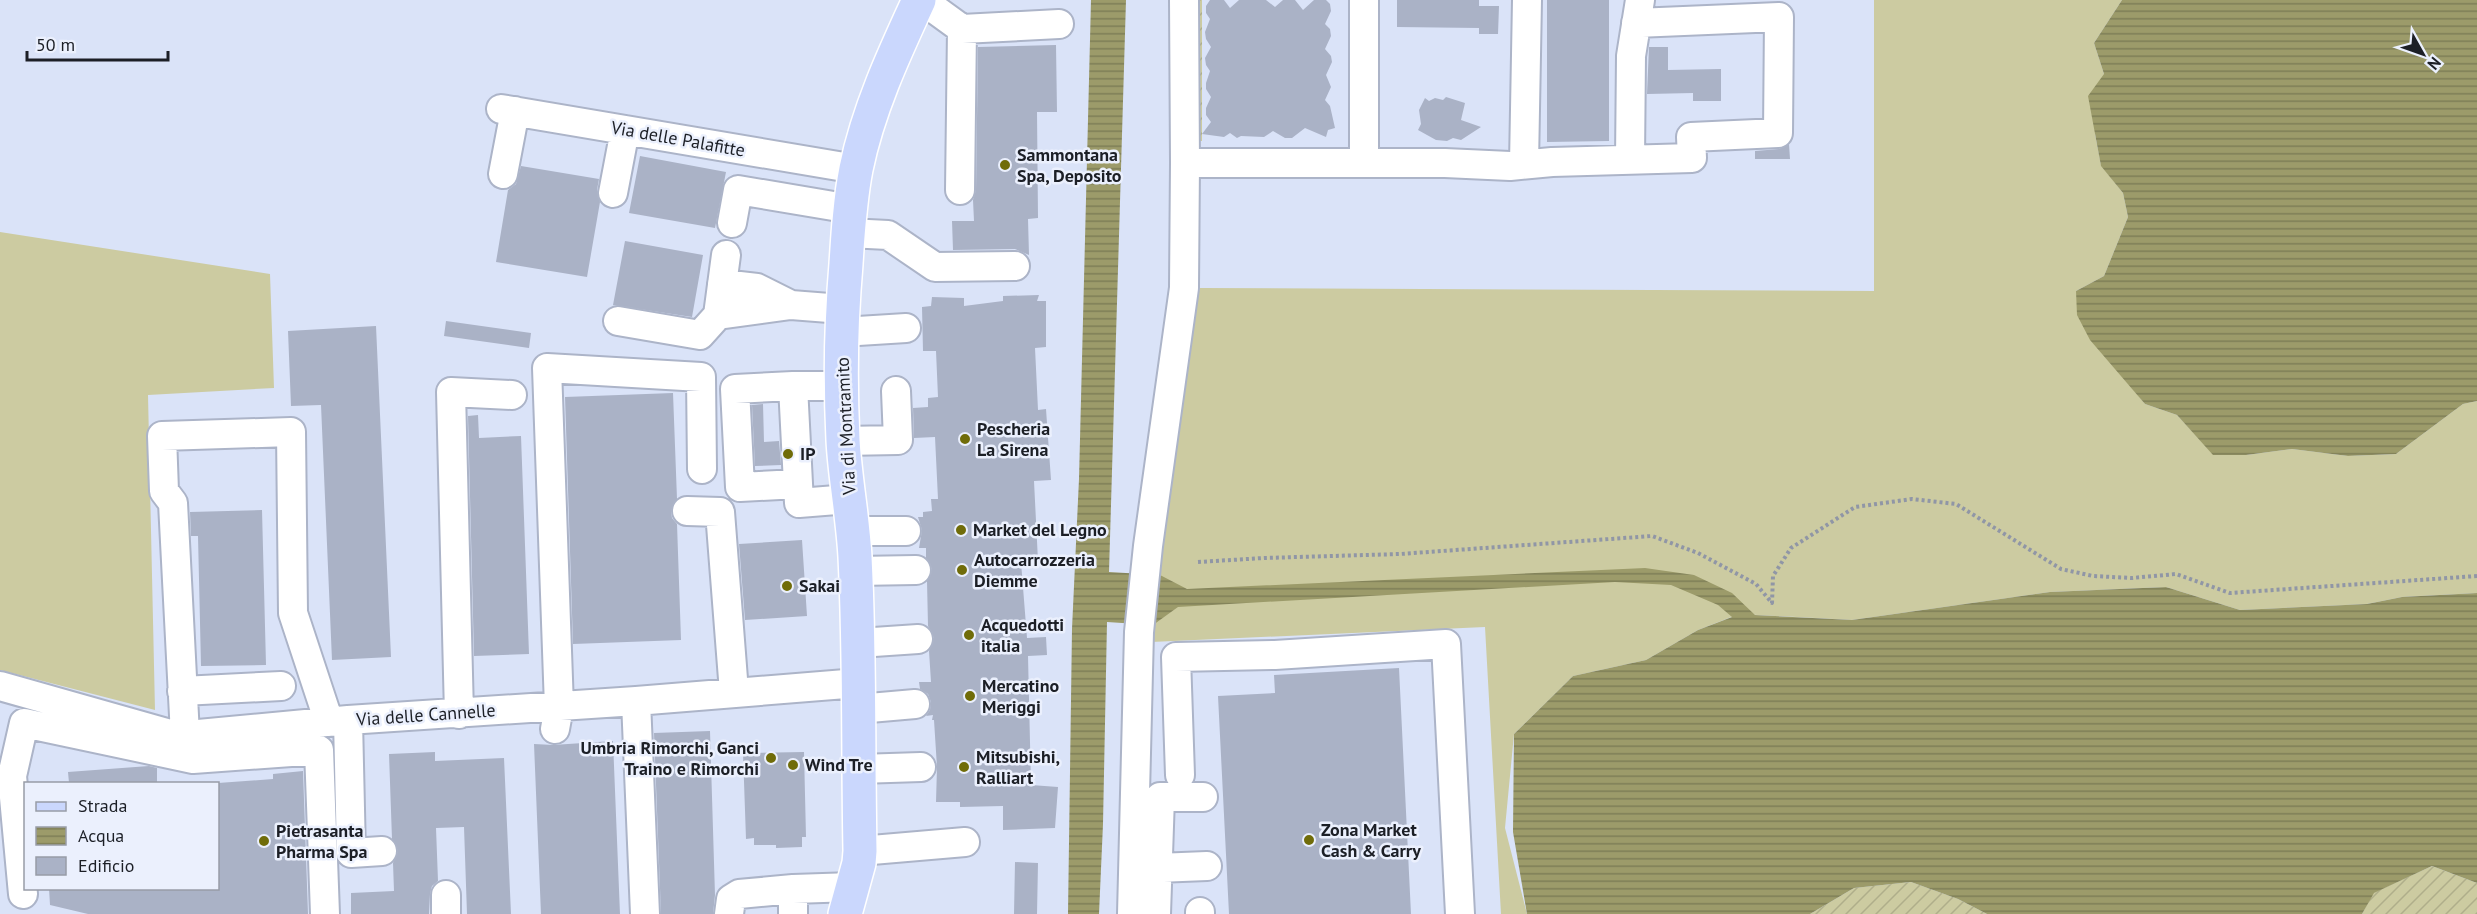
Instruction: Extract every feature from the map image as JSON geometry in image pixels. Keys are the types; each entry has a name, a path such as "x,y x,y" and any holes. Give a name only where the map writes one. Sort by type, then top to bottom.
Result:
{"main road":[{"name":"Via di Montramito","path":"872,914 854,879 859,770 859,643 854,531 843,441 842,321 849,221 856,169 870,118 891,62 920,0"}],"street":[{"path":"920,0 962,29 1059,24"},
{"path":"1132,914 1139,632 1184,288 1184,0"},
{"path":"1364,0 1364,163"},
{"path":"1524,164 1527,0"},
{"path":"1185,163 1445,163 1510,166 1692,158 1691,137 1778,133 1779,17 1638,12 1631,56 1630,159"},
{"path":"960,190 962,29"},
{"name":"Via delle Palafitte","path":"503,174 508,110 856,169"},
{"path":"613,193 625,130"},
{"path":"732,223 738,190 849,221 888,235 935,267 1015,266"},
{"path":"618,321 700,335 718,315 726,255"},
{"path":"722,284 757,288 791,305 842,321 906,328"},
{"path":"718,315 791,305"},
{"path":"557,718 547,368 701,377 702,469"},
{"path":"793,386 799,503 849,499"},
{"path":"798,484 740,487 735,389 842,386"},
{"path":"843,441 898,440 896,391"},
{"path":"459,714 451,392 512,395"},
{"path":"185,735 173,503 164,491 162,436 291,432 292,613 339,721 351,853 382,851"},
{"path":"687,511 720,512 734,692"},
{"path":"854,531 906,531"},
{"path":"855,571 916,570"},
{"path":"859,643 918,639"},
{"path":"1180,775 1176,657 1275,656 1446,644 1460,914"},
{"name":"Via delle Cannelle","path":"0,686 177,736 339,721 459,714 500,723 557,718 636,701 734,692 858,696 915,704"},
{"path":"182,691 281,686"},
{"path":"636,701 645,914"},
{"path":"23,894 12,776 24,723 193,759 319,750 325,914"},
{"path":"859,770 921,767"},
{"path":"1156,914 1160,797 1203,797"},
{"path":"729,914 729,903 735,895 793,901 965,842"},
{"path":"1157,868 1207,866"}],"path":[{"path":"1198,562 1400,554 1652,536 1698,553 1756,584 1772,603 1773,576 1791,548 1855,507 1912,499 1956,504 2061,569 2093,576 2132,578 2176,574 2230,594 2477,576"}],"green space":[{"path":"1191,0 1202,0 1202,141 1191,141"},
{"path":"1874,0 2122,0 2094,43 2104,74 2095,134 2101,165 2123,193 2128,217 2104,276 2076,291 2125,379 2145,404 2177,415 2213,454 2246,455 2292,449 2348,456 2396,454 2463,404 2477,401 2477,593 2402,597 2367,604 2240,610 2166,587 2050,592 1852,620 1739,614 1698,630 1646,660 1573,676 1514,734 1505,828 1527,914 1501,914 1485,627 1151,642 1187,327 1200,288 1874,291"},
{"path":"0,232 270,274 274,388 148,395 155,710 0,670"},
{"path":"2432,866 2477,883 2477,914 2362,914 2373,893"},
{"path":"1911,882 1958,899 1987,914 1810,914 1854,888"}],"water":[{"path":"1091,0 1126,0 1109,572 1160,575 1187,589 1645,568 1694,575 1732,593 1755,615 1852,620 2050,592 2166,587 2240,610 2367,604 2402,597 2477,593 2477,883 2432,866 2374,893 2362,914 1987,914 1958,899 1911,882 1854,888 1810,914 1527,914 1513,832 1514,734 1573,676 1646,660 1698,630 1732,617 1718,605 1671,585 1615,582 1178,607 1153,625 1107,622 1099,914 1068,914 1072,629 1079,479"},
{"path":"2122,0 2477,0 2477,401 2463,404 2396,454 2348,456 2292,449 2246,455 2213,455 2177,415 2145,404 2090,340 2077,315 2076,291 2104,276 2128,217 2123,193 2101,166 2088,96 2104,74 2094,43"}],"building":[{"path":"1210,0 1224,0 1230,8 1239,0 1266,0 1275,7 1283,0 1295,0 1303,10 1314,0 1326,0 1330,4 1331,11 1325,24 1330,29 1331,36 1325,49 1331,56 1332,62 1326,75 1331,87 1325,100 1330,106 1335,128 1328,130 1326,137 1305,128 1292,138 1285,138 1273,131 1264,137 1241,136 1237,138 1230,133 1224,137 1202,134 1211,122 1206,115 1206,108 1211,97 1206,89 1210,71 1205,58 1211,47 1205,32 1210,19 1206,13 1206,6"},
{"path":"1397,0 1479,0 1479,6 1499,6 1498,34 1479,34 1479,28 1397,27"},
{"path":"1547,0 1609,0 1609,141 1547,142"},
{"name":"Sammontana Spa, Deposito","path":"1056,45 1057,112 1037,112 1038,218 1028,219 1029,255 1015,249 953,250 952,221 974,221 978,47"},
{"path":"1649,47 1668,47 1668,70 1721,69 1721,101 1693,101 1693,93 1647,94"},
{"path":"1446,97 1465,103 1461,120 1481,127 1461,140 1453,138 1447,141 1436,140 1418,130 1421,124 1419,110 1425,98 1429,101 1435,98 1443,100"},
{"path":"1789,144 1790,159 1755,159 1755,151 1779,149"},
{"path":"640,156 726,172 715,228 629,213"},
{"path":"521,166 599,179 597,190 600,202 587,277 496,262 508,190 516,184"},
{"path":"625,241 703,255 692,317 613,305"},
{"path":"1039,295 1037,301 1046,301 1046,347 1035,348 1038,410 1046,409 1051,480 1034,481 1038,561 1021,562 1027,638 1046,637 1047,655 1028,656 1031,785 1058,787 1055,828 1003,830 1003,806 960,807 960,802 936,802 937,767 934,720 932,720 933,715 926,716 931,702 928,694 920,689 919,682 931,682 929,651 934,638 928,626 927,581 932,569 926,558 926,548 919,548 922,530 918,517 923,517 923,512 932,511 931,499 938,499 935,437 914,438 913,408 928,407 928,398 938,397 936,351 923,351 922,307 931,306 932,297 964,298 964,306 1003,301 1003,296"},
{"path":"446,321 531,333 529,348 444,336"},
{"path":"376,326 391,657 332,660 321,405 291,406 288,331"},
{"path":"673,393 677,499 671,511 672,518 677,524 681,640 573,644 565,397"},
{"path":"763,404 764,442 779,441 781,465 755,466 752,405"},
{"path":"478,415 479,438 521,436 529,654 474,656 468,416"},
{"path":"262,510 266,665 201,666 198,536 191,536 190,512"},
{"path":"802,540 807,616 745,620 739,544"},
{"path":"1399,668 1411,914 1229,914 1218,696 1275,693 1274,675"},
{"path":"710,731 715,895 713,914 661,914 654,733"},
{"path":"613,741 620,914 541,914 534,744"},
{"path":"435,752 435,761 504,758 511,914 467,914 464,827 436,828 438,881 432,886 429,914 351,914 351,893 394,891 393,863 398,851 392,839 389,754"},
{"path":"804,752 806,837 802,837 802,847 776,848 776,845 754,845 754,838 746,839 743,753"},
{"path":"149,766 157,768 157,782 69,782 68,772"},
{"name":"Pietrasanta Pharma Spa","path":"303,771 308,914 88,914 50,905 49,890 219,890 219,783 273,779 273,774"},
{"path":"1015,862 1038,863 1037,914 1014,914"}],"place":[{"name":"Sammontana Spa, Deposito","path":"1005,165"},
{"name":"Pescheria La Sirena","path":"965,439"},
{"name":"IP","path":"788,454"},
{"name":"Market del Legno","path":"961,530"},
{"name":"Autocarrozzeria Diemme","path":"962,570"},
{"name":"Sakai","path":"787,586"},
{"name":"Acquedotti italia","path":"969,635"},
{"name":"Mercatino Meriggi","path":"970,696"},
{"name":"Umbria Rimorchi, Ganci Traino e Rimorchi","path":"771,758"},
{"name":"Wind Tre","path":"793,765"},
{"name":"Mitsubishi, Ralliart","path":"964,767"},
{"name":"Zona Market Cash & Carry","path":"1309,840"},
{"name":"Pietrasanta Pharma Spa","path":"264,841"}]}
